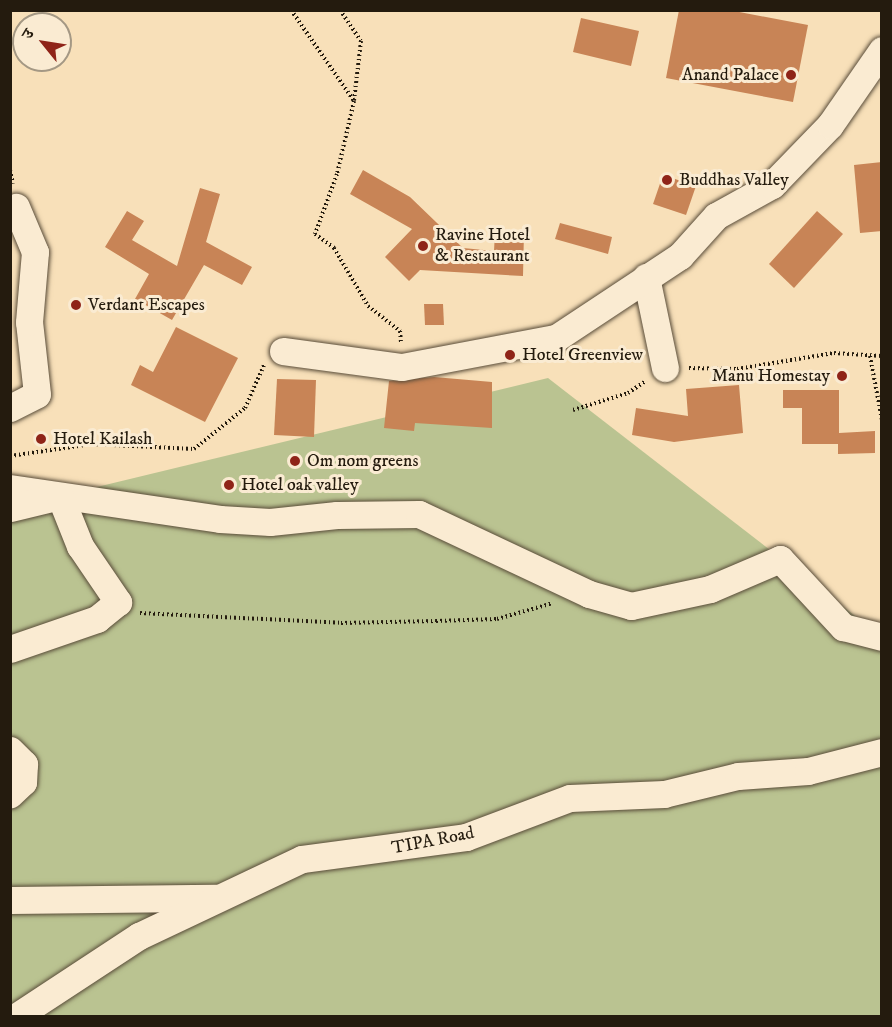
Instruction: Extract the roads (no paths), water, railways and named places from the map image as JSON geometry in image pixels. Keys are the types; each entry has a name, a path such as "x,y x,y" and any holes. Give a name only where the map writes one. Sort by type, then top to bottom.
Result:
{"street":[{"path":"283,351 402,367 433,364 556,338 680,256 716,216 772,185 830,125 882,50"},
{"path":"10,408 37,394 29,322 35,252 16,207"},
{"path":"646,277 665,368"},
{"path":"10,488 270,522 337,515 419,514 589,594 631,606 710,589 780,559 843,627 882,637"},
{"path":"10,508 60,496"},
{"path":"10,649 106,612 118,602 80,546 60,496"},
{"path":"10,750 24,764 23,782 10,794"},
{"name":"TIPA Road","path":"16,1017 139,936 228,898 302,859 466,837 570,798 664,794 738,776 808,771 882,752"},
{"path":"10,900 228,898"}],"place":[{"name":"Anand Palace","path":"791,75"},
{"name":"Buddhas Valley","path":"667,180"},
{"name":"Ravine Hotel & Restaurant","path":"423,246"},
{"name":"Verdant Escapes","path":"76,305"},
{"name":"Hotel Greenview","path":"510,355"},
{"name":"Manu Homestay","path":"842,376"},
{"name":"Hotel Kailash","path":"41,439"},
{"name":"Om nom greens","path":"295,461"},
{"name":"Hotel oak valley","path":"229,485"}]}
